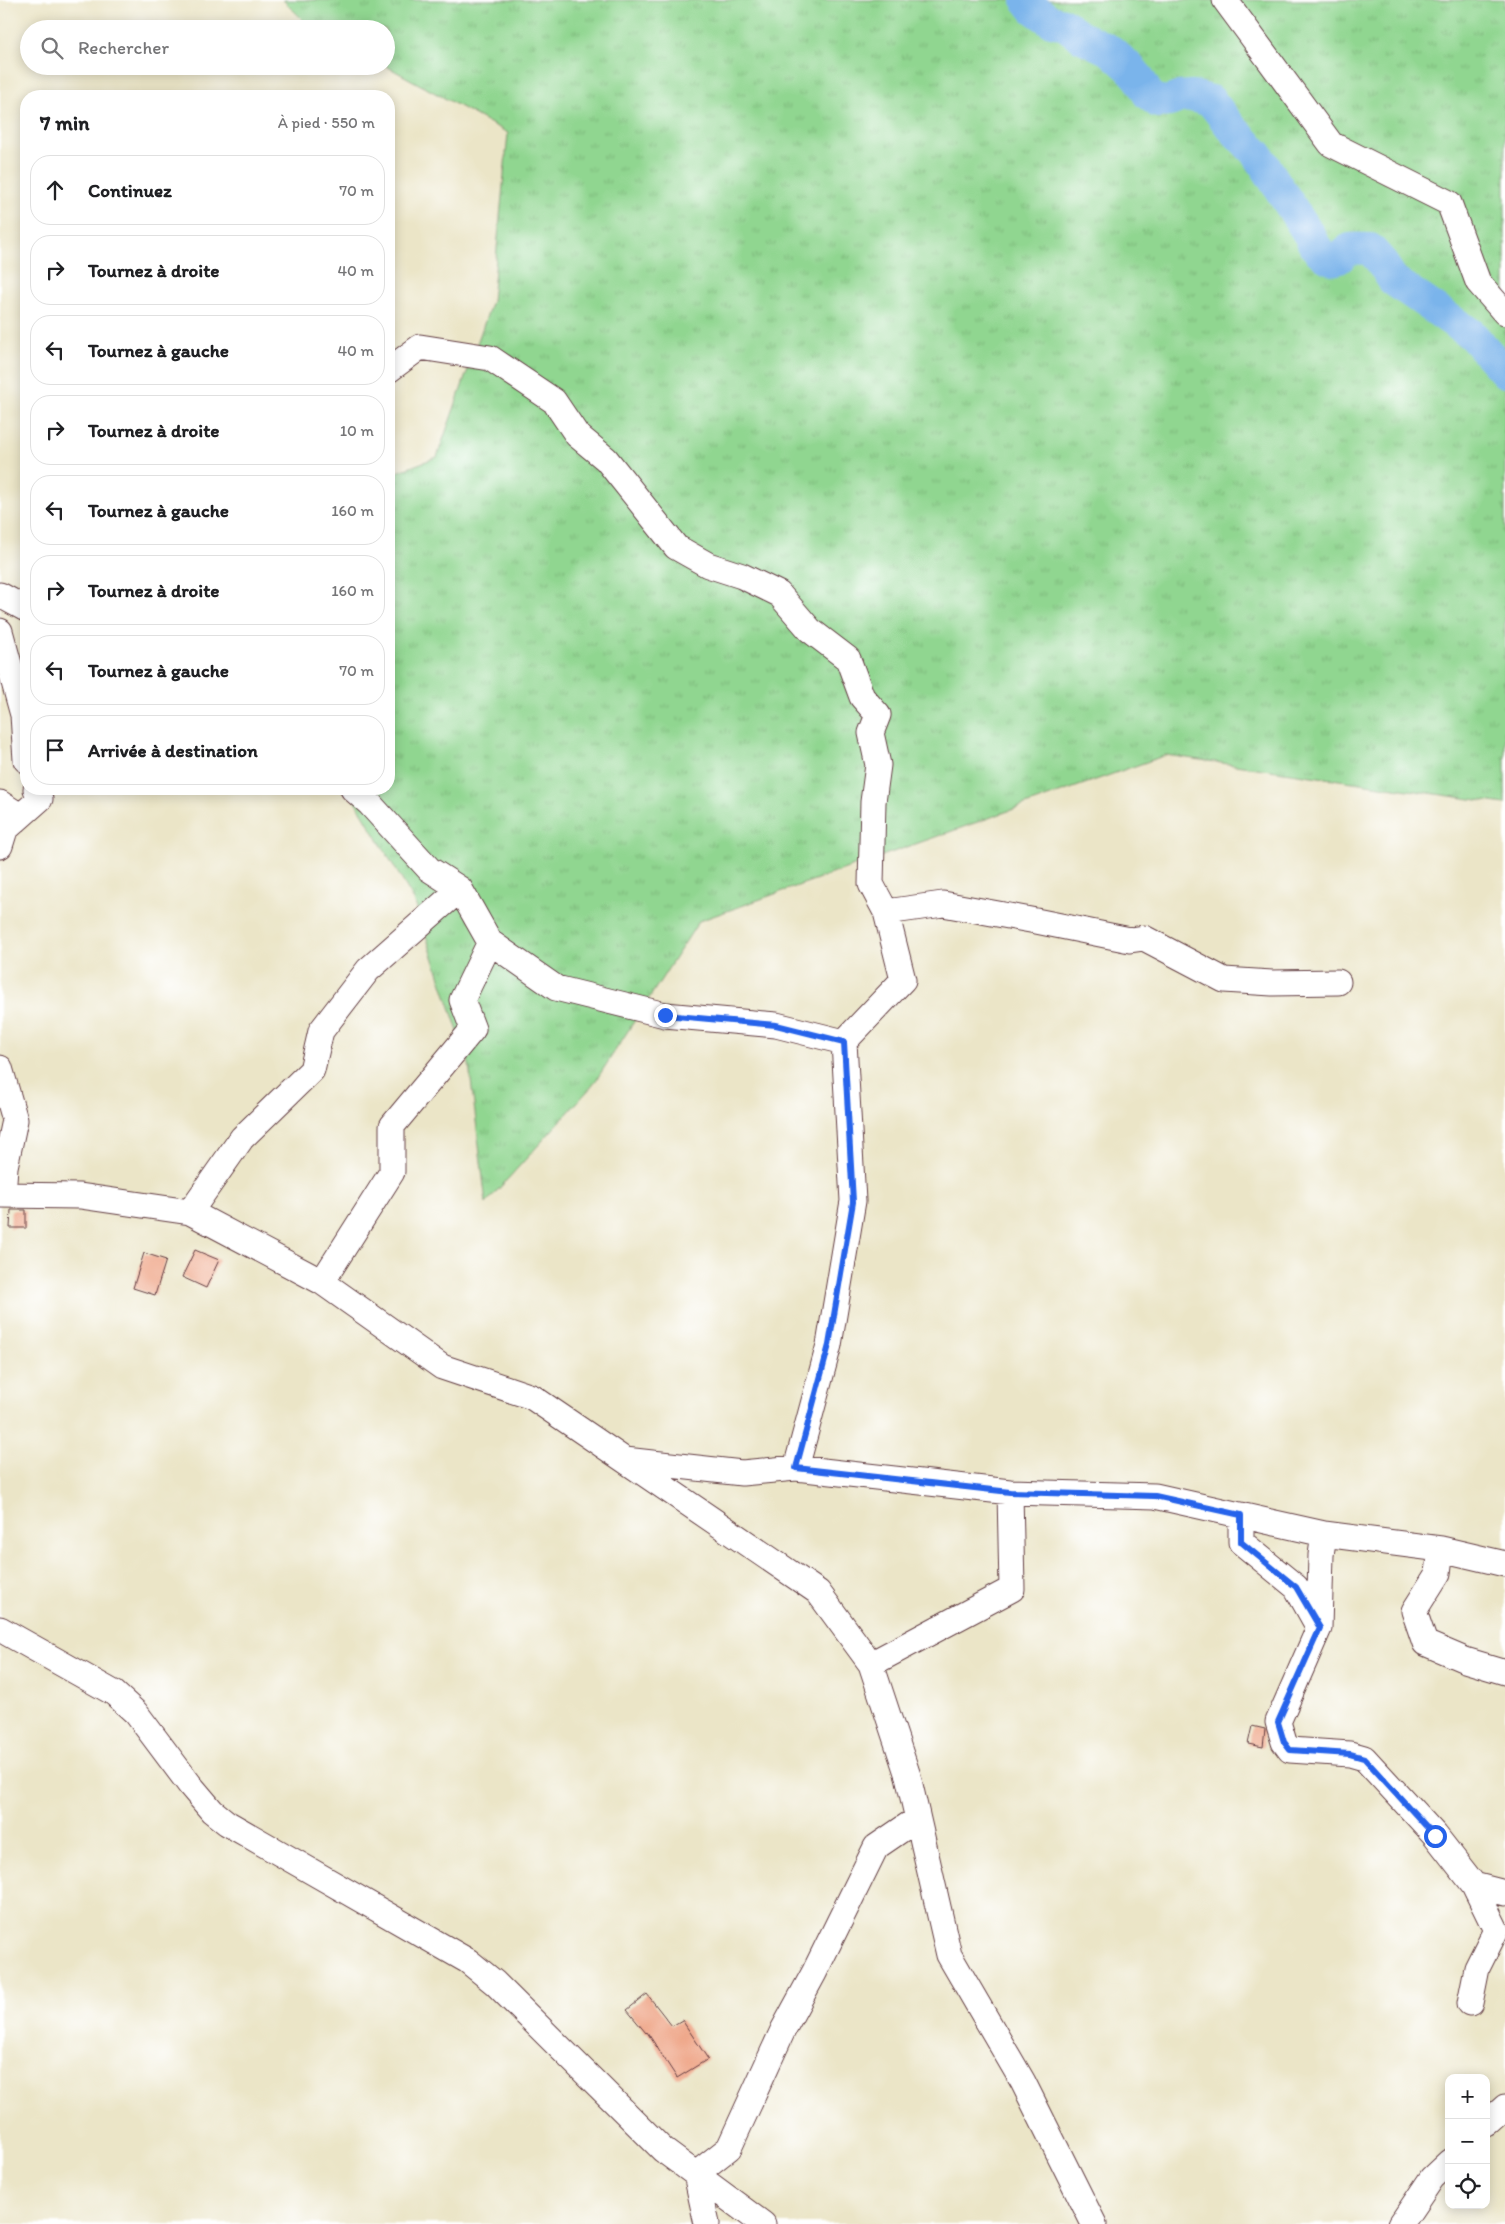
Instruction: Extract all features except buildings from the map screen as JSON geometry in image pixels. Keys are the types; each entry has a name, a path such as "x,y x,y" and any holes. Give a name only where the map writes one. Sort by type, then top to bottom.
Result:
{"street":[{"path":"1225,0 1331,144 1449,203 1478,282 1505,313"},
{"path":"395,366 420,347 490,358 554,401 577,435 606,459 676,547 708,565 742,576 778,594 810,630 848,659 862,697 878,715 871,733 878,765 873,802 871,884 886,912 903,980 844,1042 853,1202 829,1345 796,1468"},
{"path":"0,595 20,606"},
{"path":"0,631 20,704"},
{"path":"0,846 10,810 40,799 38,795"},
{"path":"360,795 429,869 460,889 490,942 556,988 665,1015 776,1025 844,1042"},
{"path":"190,1212 242,1138 312,1070 321,1031 368,970 460,889"},
{"path":"886,912 943,904 1036,920 1130,940 1144,938 1224,980 1272,983 1338,982"},
{"path":"322,1282 392,1172 392,1126 473,1029 462,1000 490,942"},
{"path":"0,1068 15,1120 1,1195 80,1196 190,1212 322,1282 442,1367 532,1396 622,1460 818,1592 871,1664 908,1776 949,1955 1024,2082 1094,2224"},
{"path":"622,1460 742,1473 796,1468 1010,1492 1155,1496 1324,1534 1441,1549 1505,1564"},
{"path":"871,1664 1012,1589 1010,1492"},
{"path":"1241,1515 1241,1542 1296,1587 1320,1628"},
{"path":"1324,1534 1321,1554 1320,1628 1278,1722 1284,1742 1290,1750 1350,1754 1364,1758 1435,1836 1474,1885 1496,1930 1477,1968 1470,2003"},
{"path":"1441,1549 1438,1573 1414,1610 1425,1643 1465,1660 1505,1672"},
{"path":"0,1629 114,1693 136,1713 190,1785 212,1811 227,1823 468,1961 495,1983 663,2150 763,2224"},
{"path":"696,2174 729,2148 783,2030 814,1973 876,1847 917,1819"},
{"path":"1474,1885 1505,1893"},
{"path":"1490,2120 1505,2107"},
{"path":"1401,2224 1432,2178 1447,2164"},
{"path":"696,2174 707,2224"}],"green space":[{"path":"283,0 1505,0 1505,804 1166,755 699,921 593,1085 486,1203 469,1064 414,900 352,795 395,795 395,473 437,457 492,301 508,133 395,71 395,20 303,20"}],"waterway":[{"path":"1027,0 1034,9 1051,21 1064,24 1082,37 1111,51 1130,68 1139,78 1148,94 1158,102 1192,96 1211,101 1231,127 1258,155 1321,253 1329,258 1337,259 1350,249 1370,249 1393,280 1471,334 1505,372"}],"route":[{"path":"665,1015 776,1025 844,1042 853,1202 829,1345 796,1468 1010,1492 1155,1496 1241,1515 1241,1542 1296,1587 1320,1628 1278,1722 1284,1742 1290,1750 1350,1754 1364,1758 1435,1836"}]}
